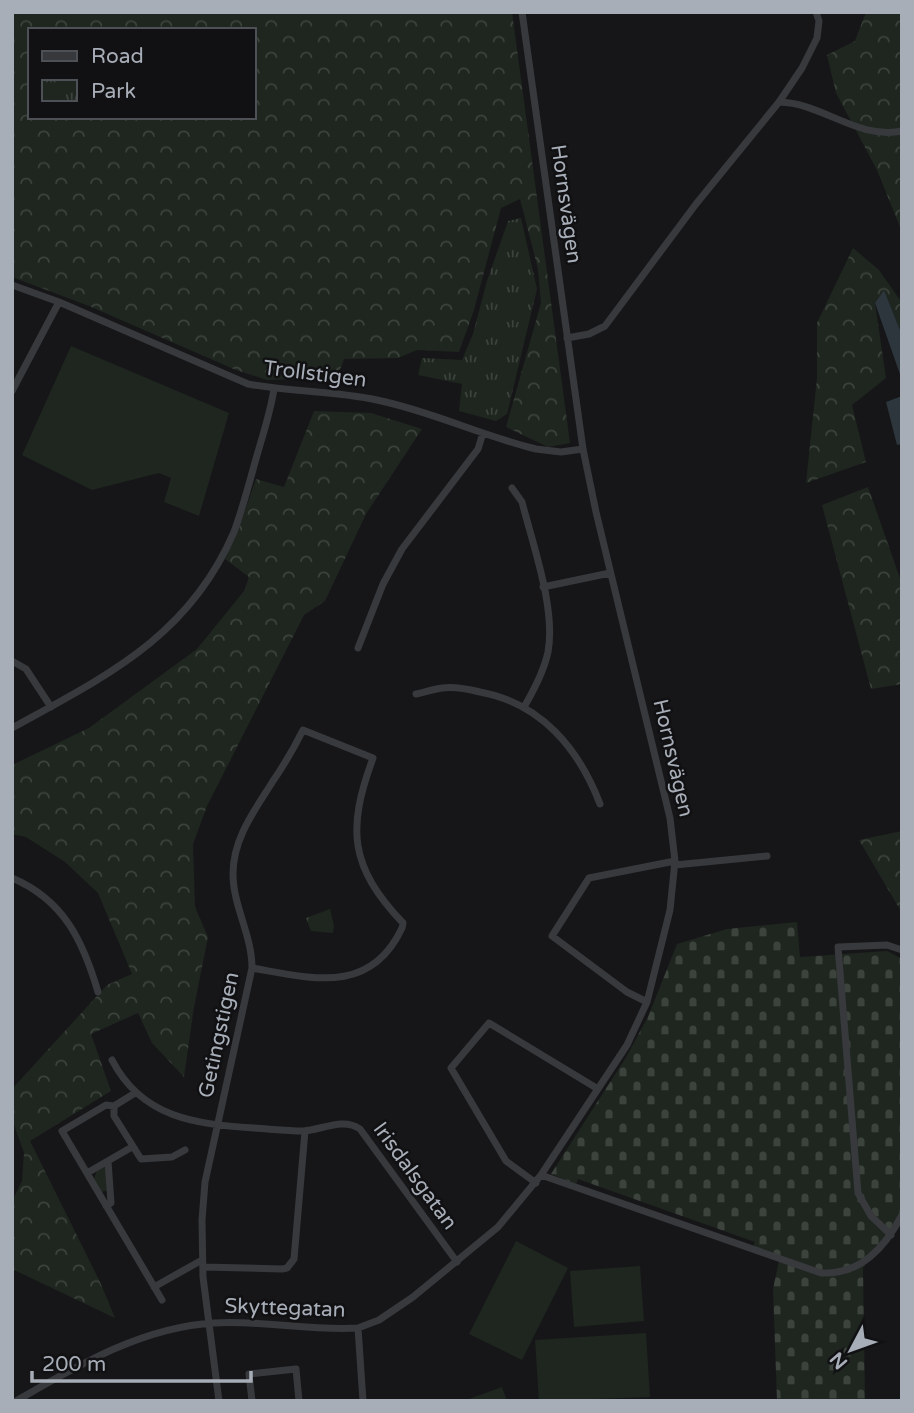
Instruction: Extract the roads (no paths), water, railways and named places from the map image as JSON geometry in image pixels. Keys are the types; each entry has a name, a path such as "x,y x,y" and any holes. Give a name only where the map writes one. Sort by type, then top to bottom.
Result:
{"street":[{"name":"Hornsvägen","path":"358,1328 379,1320 457,1262 498,1227 536,1183 627,1045 647,1002 670,909 675,863 670,818 610,573 583,449 522,12"},
{"path":"567,338 589,334 605,326 696,204 779,102 802,68 817,38 819,21 816,12"},
{"path":"779,102 812,107 873,132 902,131"},
{"name":"Trollstigen","path":"12,285 248,384 274,389 348,394 380,400 548,451 583,449"},
{"path":"12,391 59,303"},
{"path":"12,728 105,677 139,654 173,624 199,592 233,532 274,389"},
{"path":"358,648 383,584 402,550 478,449 483,433"},
{"path":"512,488 522,502 543,587 549,624 547,655 524,707"},
{"path":"543,587 610,573"},
{"path":"12,661 32,675 51,707"},
{"path":"416,694 456,687 491,694 524,707 570,747 589,776 600,804"},
{"name":"Getingstigen","path":"211,1323 203,1263 205,1182 252,968 251,946 235,891 233,874 237,846 248,820 303,730 373,758 359,801 355,832 368,877 377,894 402,923 402,928 379,959 356,974 343,978 312,978 252,968"},
{"path":"647,1002 627,992 552,936 589,878 675,863 767,856"},
{"path":"12,878 46,899 71,926 80,940 98,992"},
{"path":"891,1235 871,1216 858,1193 838,947 887,945 902,950"},
{"path":"536,1183 506,1161 451,1068 489,1023 598,1089"},
{"name":"Irisdalsgatan","path":"112,1060 120,1076 135,1093 162,1111 219,1126 305,1131 348,1123 360,1129 457,1262"},
{"path":"135,1093 114,1106 106,1105 62,1131 162,1300"},
{"path":"114,1106 114,1115 141,1159 172,1157 185,1150"},
{"path":"154,1287 203,1263 282,1269 291,1264 294,1259 305,1131"},
{"path":"87,1172 132,1147"},
{"path":"106,1206 111,1203 108,1161"},
{"path":"541,1175 821,1273 851,1269 872,1256 891,1235 902,1215"},
{"name":"Skyttegatan","path":"16,1401 93,1358 172,1329 211,1323 255,1322 329,1329 358,1328"},
{"name":"Skyttegatan","path":"211,1323 219,1401"},
{"path":"358,1328 363,1401"},
{"path":"252,1401 249,1374 296,1369 299,1401"}]}
